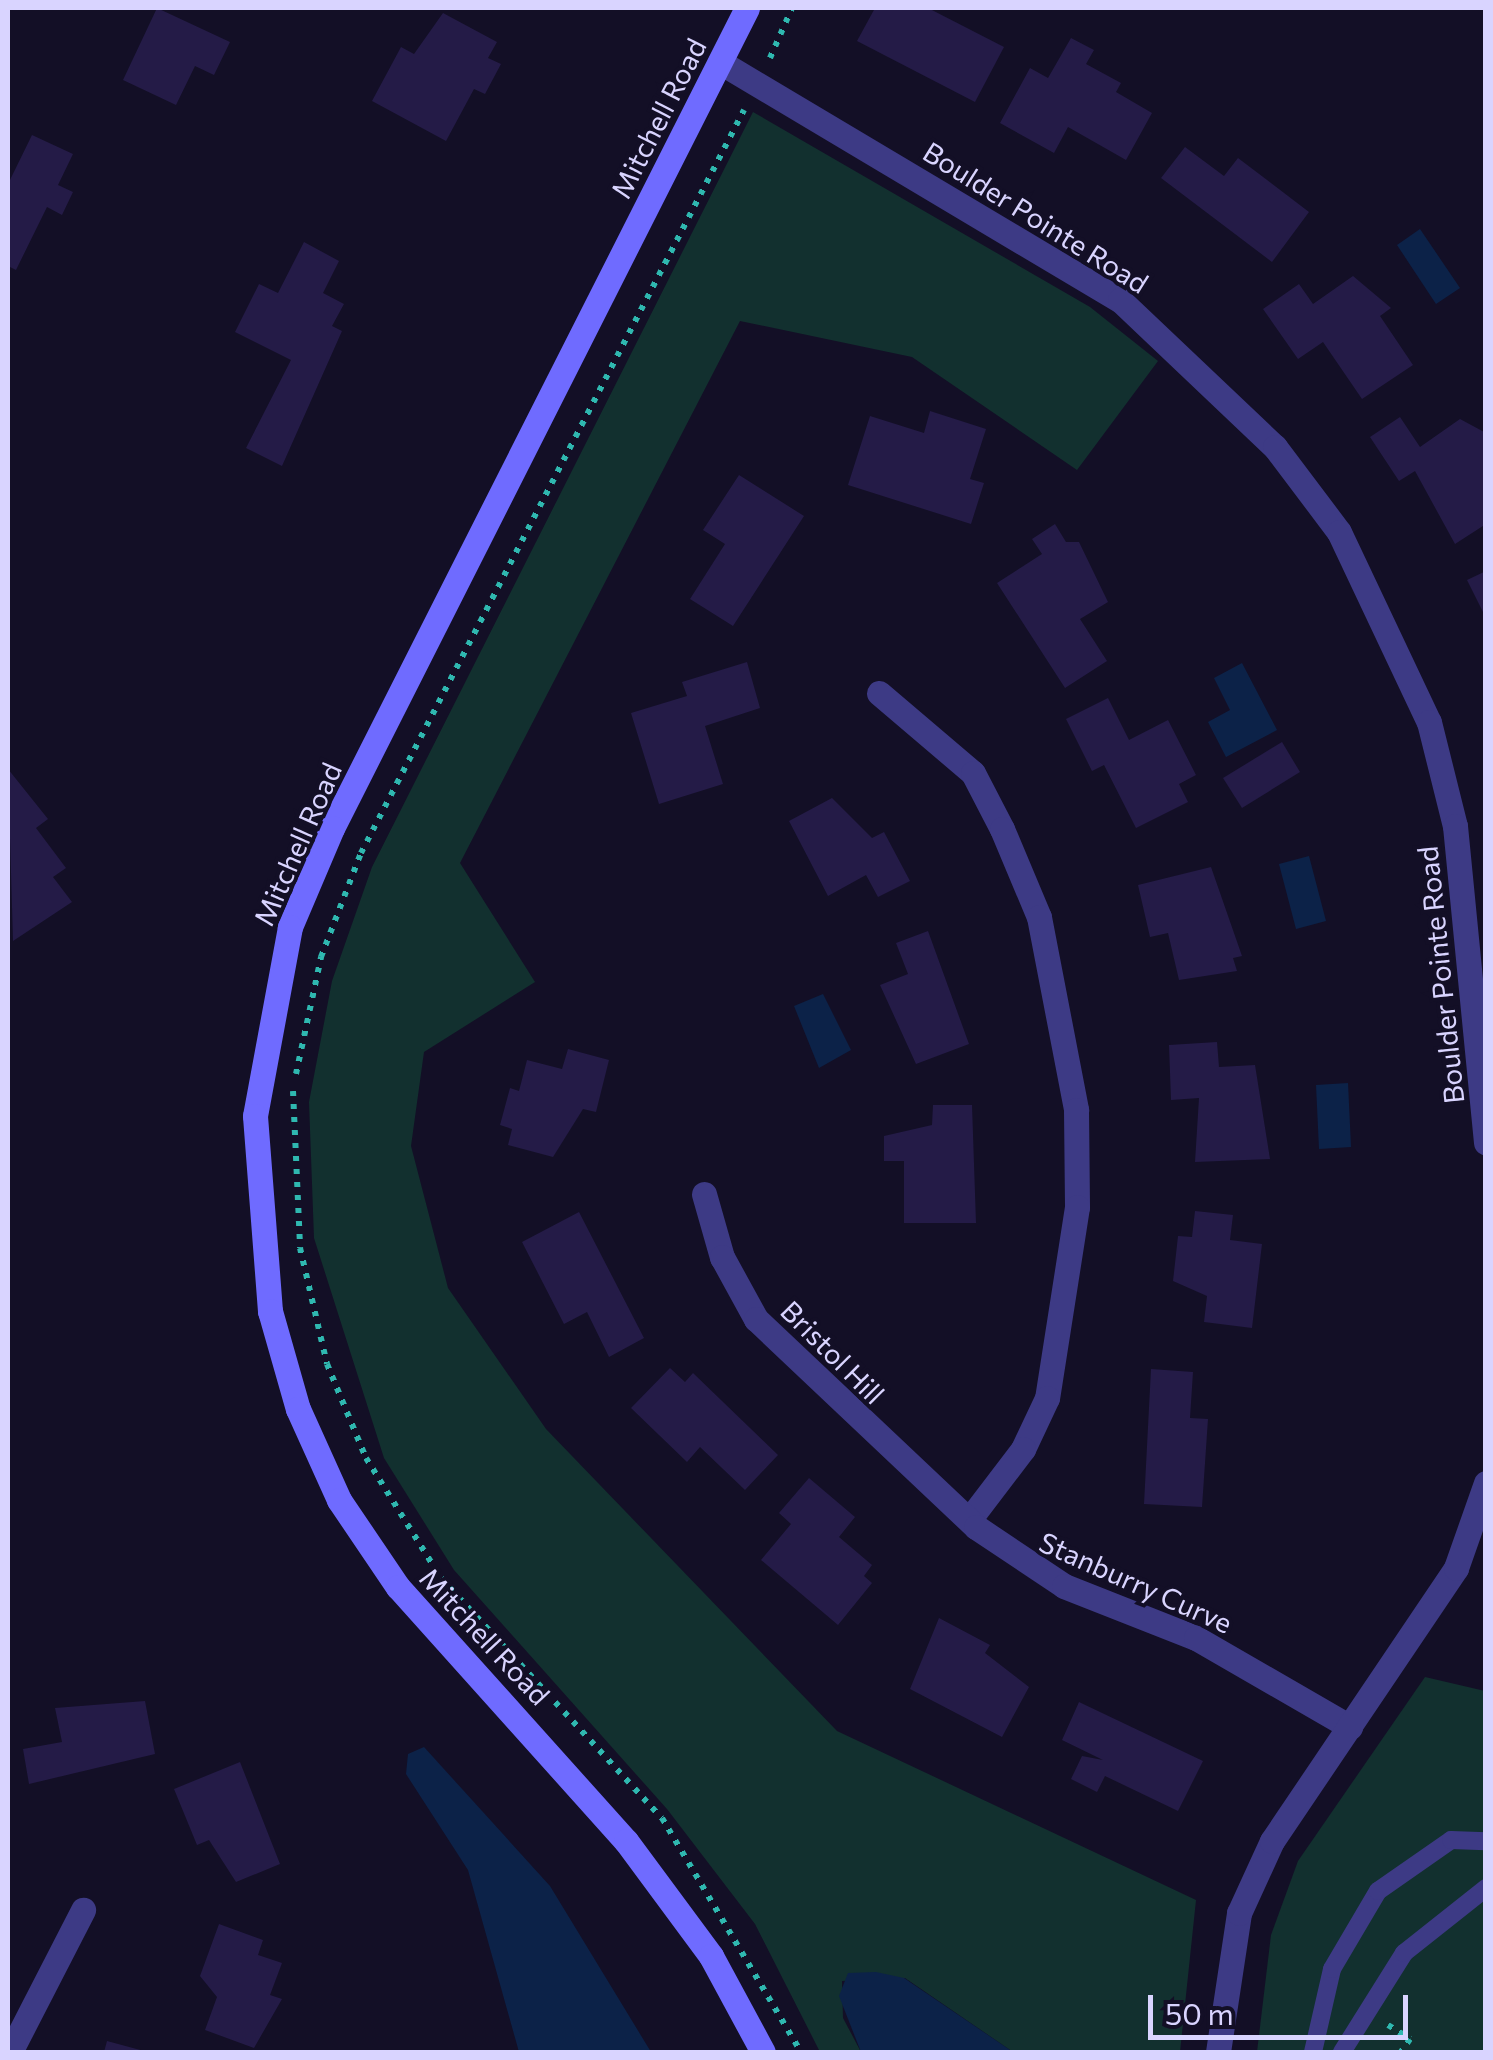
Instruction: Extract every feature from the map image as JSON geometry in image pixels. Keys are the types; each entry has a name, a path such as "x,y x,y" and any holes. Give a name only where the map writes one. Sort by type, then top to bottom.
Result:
{"main road":[{"name":"Mitchell Road","path":"748,8 290,927 266,1018 256,1214 270,1311 339,1500 398,1587 626,1841 712,1956 763,2052"}],"street":[{"name":"Boulder Pointe Road","path":"720,62 1120,300 1275,447 1339,532 1429,722 1455,826 1486,1142"},
{"path":"880,692 973,773 1002,829 1039,917 1076,1110 1075,1226 1047,1398 1024,1449 969,1520"},
{"name":"Bristol Hill","path":"704,1194 722,1257 756,1319 969,1520"},
{"path":"1218,2052 1239,1913 1272,1841 1456,1568 1486,1483"},
{"name":"Stanburry Curve","path":"969,1520 1064,1586 1196,1638 1350,1727"},
{"path":"10,2052 83,1910"}],"lane":[{"path":"1313,2052 1332,1969 1378,1891 1451,1840 1486,1842"},
{"path":"1342,2052 1404,1953 1486,1888"}],"path":[{"path":"792,8 758,82 361,853 321,958 292,1096 300,1248 326,1364 366,1458 441,1578 662,1818 801,2052"},
{"path":"1366,2012 1410,2039 1401,2052"}],"green space":[{"path":"753,112 1090,307 1158,361 1077,470 912,357 740,321 460,863 535,982 424,1052 411,1146 448,1288 546,1429 837,1731 1196,1900 1180,2052 1013,2052 905,1978 842,1981 843,2018 861,2052 820,2052 755,1924 667,1809 454,1570 384,1458 314,1238 309,1102 332,981 372,867"},
{"path":"1425,1677 1485,1691 1485,2052 1257,2052 1271,1935 1298,1861"}],"water":[{"path":"1420,229 1460,288 1436,304 1397,245"},
{"path":"1242,663 1277,730 1226,757 1208,722 1230,710 1214,678"},
{"path":"1309,856 1326,921 1296,929 1279,864"},
{"path":"823,994 851,1050 819,1068 794,1006"},
{"path":"1348,1083 1351,1147 1319,1149 1316,1085"},
{"path":"424,1747 550,1886 651,2052 519,2052 468,1870 406,1774 408,1754"},
{"path":"876,1972 904,1978 1013,2052 861,2052 839,1996 848,1973"}],"building":[{"path":"157,8 230,42 214,75 195,66 176,105 123,80"},
{"path":"875,8 928,8 1004,47 975,102 857,41"},
{"path":"443,13 497,42 488,58 501,64 485,94 474,89 446,141 372,101 401,47 414,54"},
{"path":"1071,38 1094,50 1086,64 1121,83 1116,92 1152,113 1126,160 1068,127 1054,153 1000,123 1030,68 1048,78"},
{"path":"32,135 73,154 58,185 73,192 62,215 47,207 16,270 8,266 8,184"},
{"path":"1185,147 1224,176 1238,158 1309,212 1272,262 1161,178"},
{"path":"304,242 339,261 323,293 344,304 332,326 342,331 282,466 246,448 291,360 235,332 259,284 278,293"},
{"path":"1353,276 1391,308 1380,316 1413,365 1362,399 1323,342 1298,359 1263,309 1299,284 1313,304"},
{"path":"930,411 986,429 970,479 984,483 971,524 848,485 870,416 924,433"},
{"path":"1400,417 1420,447 1460,419 1486,433 1486,524 1455,544 1415,471 1399,481 1370,437"},
{"path":"739,475 804,516 733,626 690,599 725,544 703,530"},
{"path":"1055,524 1066,542 1079,542 1108,602 1080,619 1107,661 1065,688 997,583 1042,554 1032,539"},
{"path":"1486,571 1486,618 1467,580"},
{"path":"747,662 760,708 705,726 723,784 659,804 631,713 687,696 682,682"},
{"path":"1108,698 1129,740 1168,720 1196,775 1179,784 1188,802 1136,828 1104,765 1092,771 1066,719"},
{"path":"1282,742 1300,772 1242,808 1223,778"},
{"path":"8,769 48,819 36,828 66,868 53,877 72,902 13,941"},
{"path":"832,798 872,838 884,832 910,881 878,897 866,875 828,896 789,821"},
{"path":"1211,867 1242,956 1233,958 1237,971 1179,980 1168,933 1150,937 1138,885"},
{"path":"928,931 969,1044 916,1064 880,985 908,974 896,943"},
{"path":"1217,1042 1219,1067 1255,1065 1270,1159 1195,1162 1199,1098 1171,1100 1169,1045"},
{"path":"568,1049 609,1060 596,1112 583,1109 553,1157 508,1145 512,1129 500,1125 510,1088 519,1091 527,1060 562,1069"},
{"path":"933,1105 972,1105 976,1223 904,1223 904,1161 884,1161 884,1136 932,1125"},
{"path":"1195,1211 1233,1215 1230,1240 1262,1244 1252,1328 1204,1322 1207,1296 1173,1281 1178,1236 1192,1237"},
{"path":"579,1212 644,1338 609,1357 587,1312 564,1324 522,1242"},
{"path":"670,1368 685,1382 693,1373 778,1455 745,1490 700,1447 687,1462 631,1408"},
{"path":"1151,1369 1193,1372 1190,1418 1208,1419 1202,1507 1144,1504"},
{"path":"809,1478 855,1517 839,1537 872,1565 864,1576 872,1583 838,1625 761,1560 791,1524 779,1513"},
{"path":"939,1618 990,1645 985,1653 1029,1687 1002,1737 910,1689"},
{"path":"145,1701 155,1754 29,1784 23,1749 62,1742 55,1708"},
{"path":"1079,1702 1203,1761 1178,1811 1105,1776 1097,1792 1071,1779 1082,1756 1103,1760 1062,1740"},
{"path":"240,1762 280,1864 236,1882 209,1840 197,1845 174,1789"},
{"path":"219,1924 263,1940 258,1955 282,1963 270,1995 282,1999 254,2048 205,2030 217,1997 200,1976"},
{"path":"107,2041 144,2051 144,2052 104,2052"}]}
